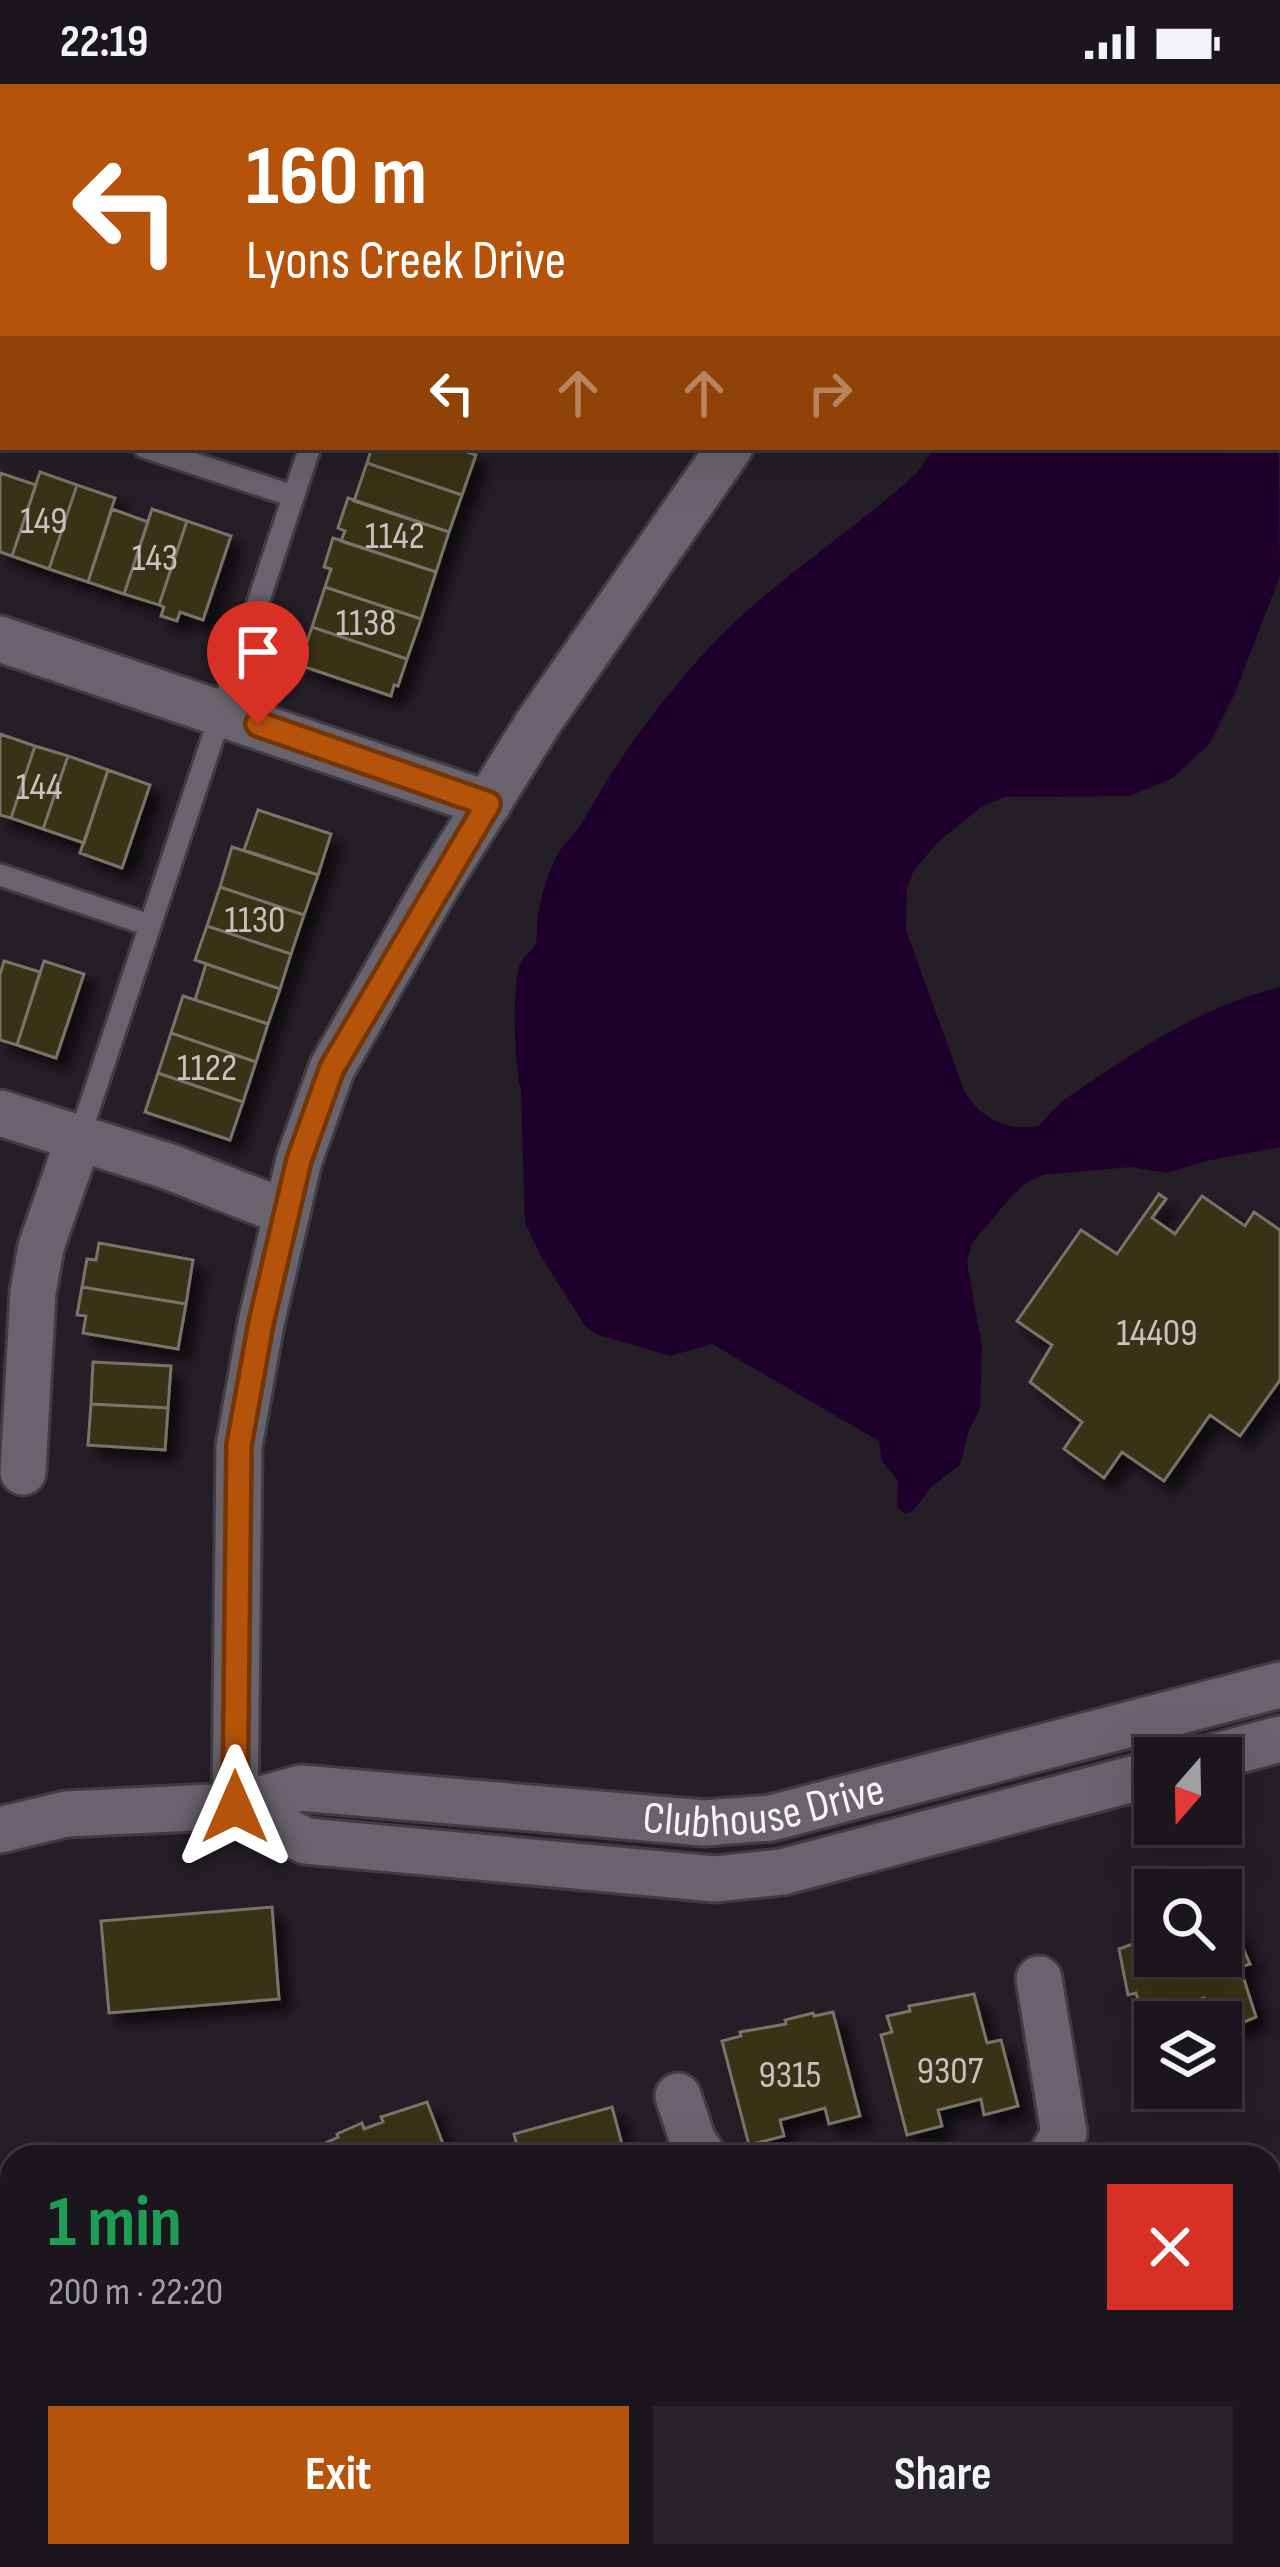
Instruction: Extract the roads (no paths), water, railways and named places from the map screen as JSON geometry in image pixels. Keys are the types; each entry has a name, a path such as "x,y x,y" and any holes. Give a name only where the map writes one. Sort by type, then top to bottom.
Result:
{"street":[{"path":"235,1807 239,1445 261,1323 299,1160 332,1068 538,723 728,450"},
{"path":"0,639 488,804"},
{"path":"0,1113 170,1167 287,1213"},
{"path":"23,1472 33,1292 41,1247 79,1138"},
{"name":"Clubhouse Drive","path":"0,1830 66,1814 235,1807 301,1788 704,1823 771,1818 1280,1685"},
{"path":"1242,1749 1280,1739"},
{"name":"Clubhouse Drive","path":"235,1807 306,1841 715,1879 782,1872 1134,1779"},
{"path":"1039,1979 1064,2133 1058,2145"},
{"path":"679,2096 696,2145"}],"lane":[{"path":"153,450 293,496"},
{"path":"79,1138 309,450"},
{"path":"0,875 148,925"}]}
